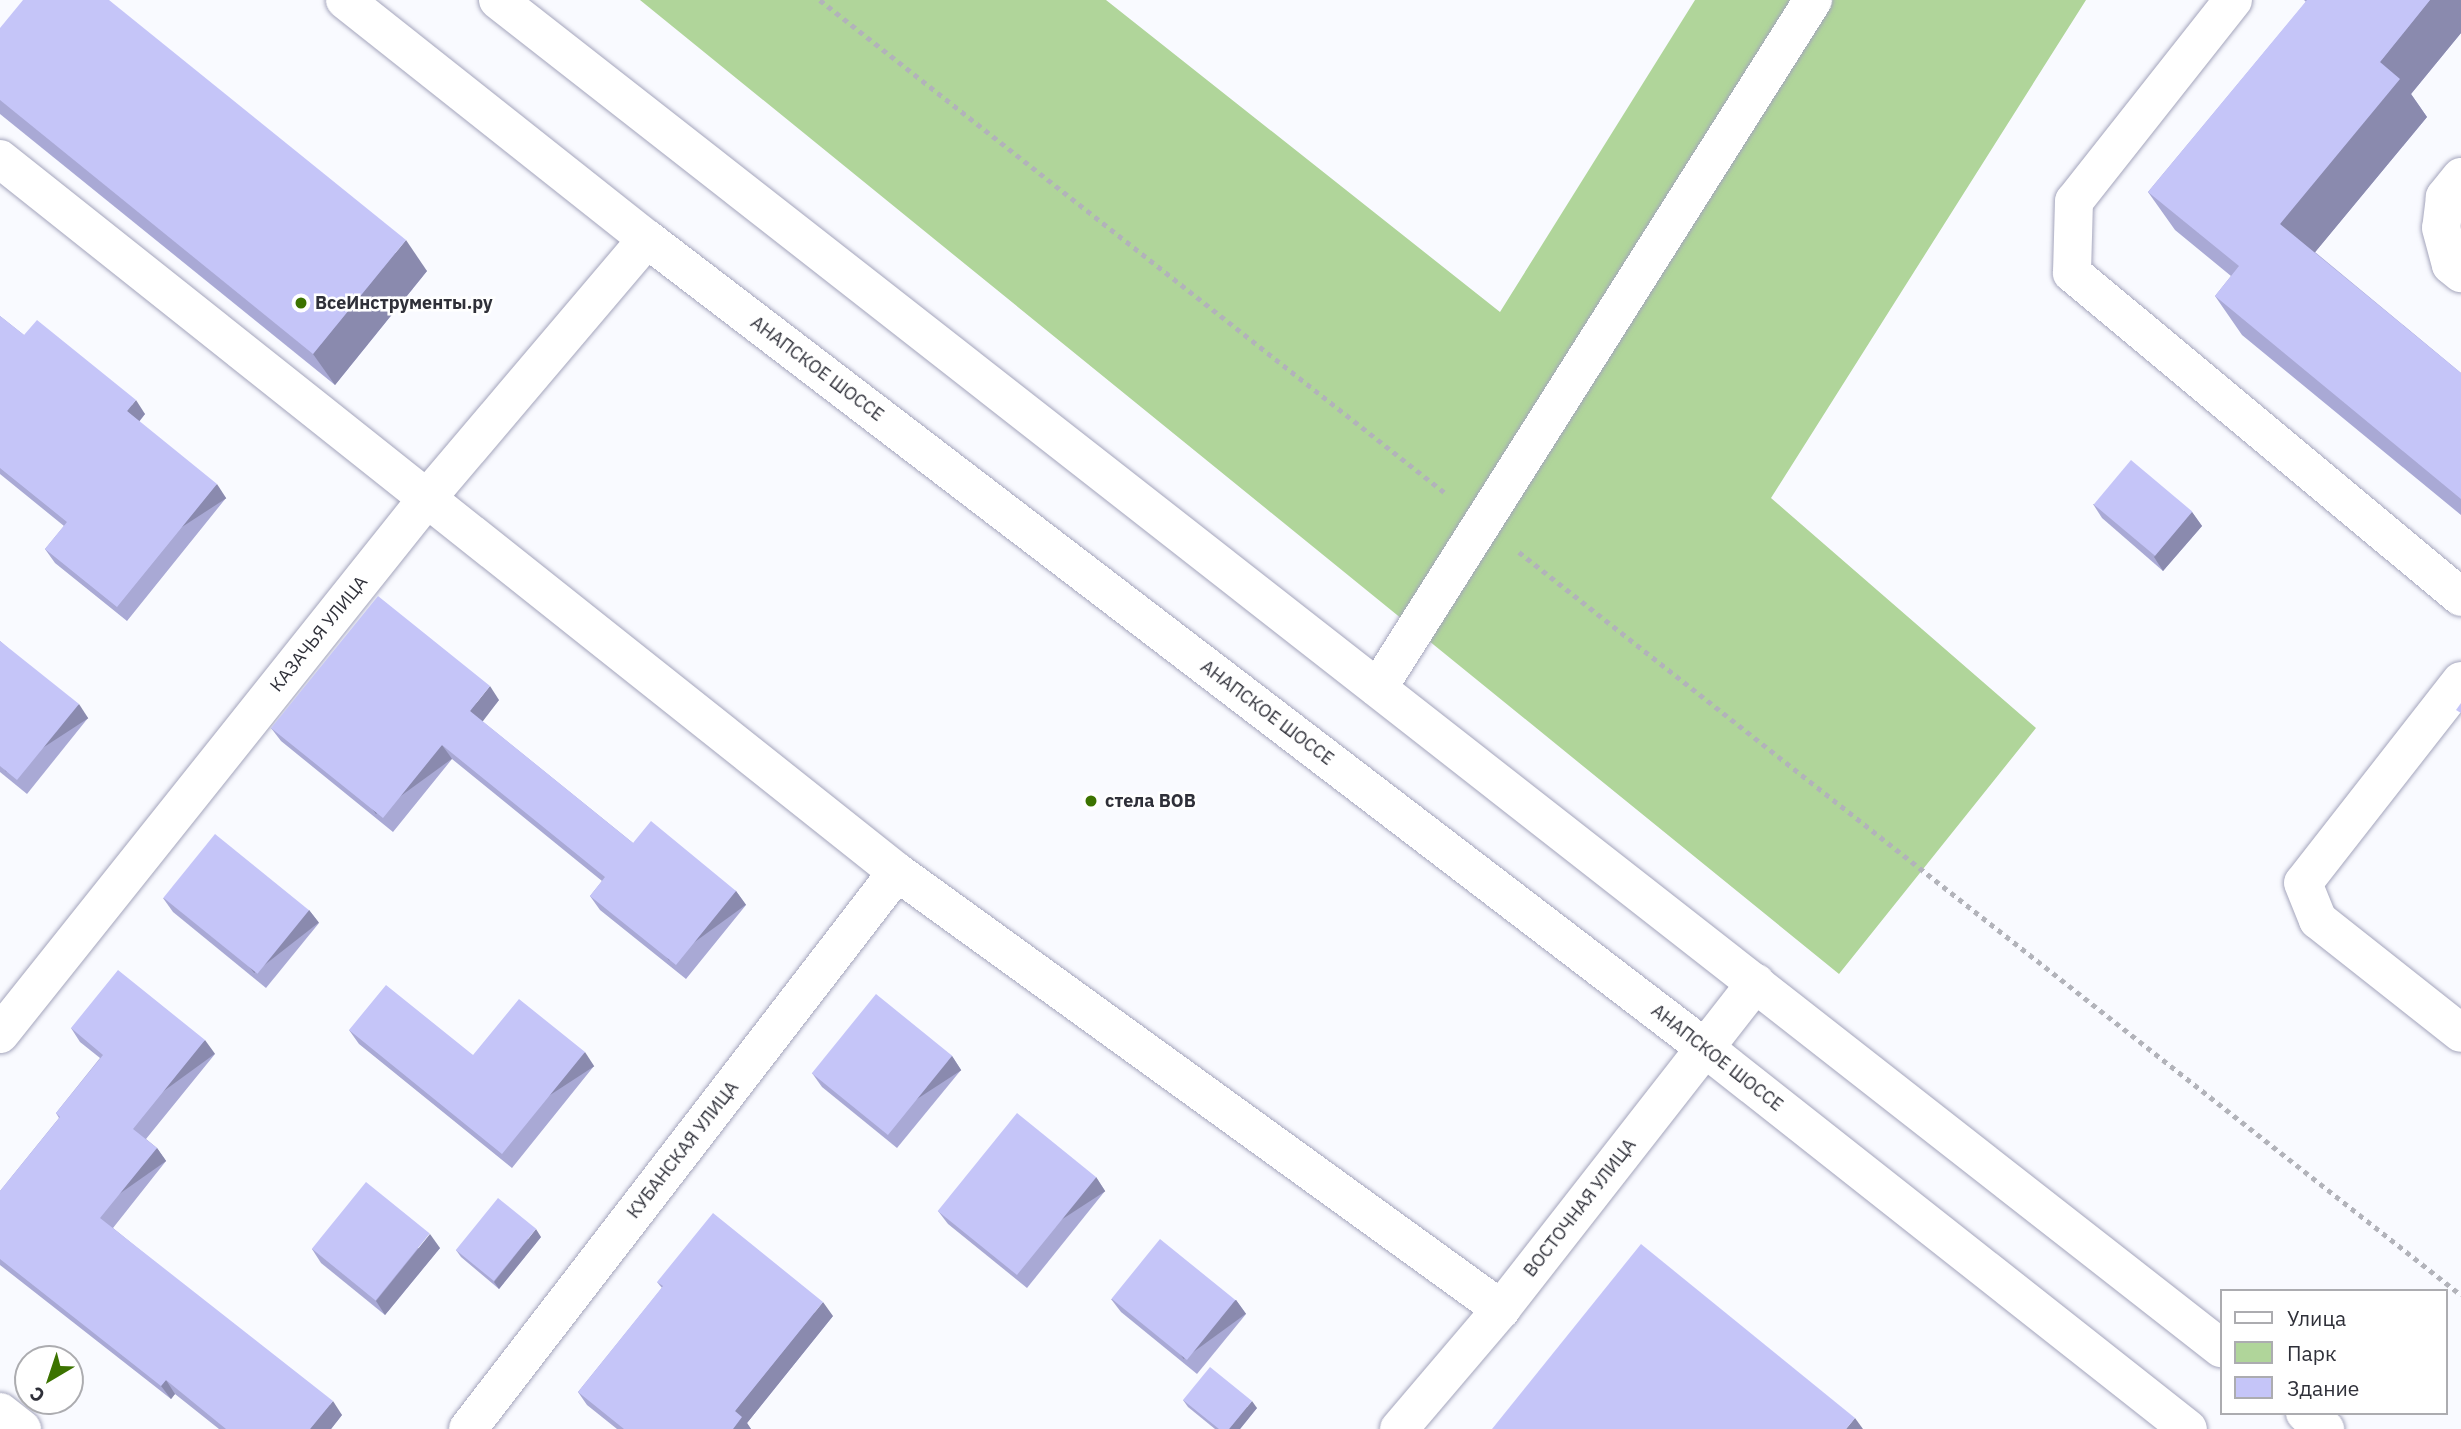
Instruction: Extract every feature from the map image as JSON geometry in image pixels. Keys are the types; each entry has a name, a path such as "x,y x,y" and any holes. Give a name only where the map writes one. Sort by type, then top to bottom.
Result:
{"street":[{"name":"АНАПСКОЕ ШОССЕ","path":"345,0 647,239 1705,1048 2188,1429"},
{"path":"498,0 2220,1347"},
{"path":"1378,688 1813,0"},
{"path":"2233,0 2074,201 2072,273 2461,597"},
{"path":"0,159 897,872 1501,1309"},
{"path":"2461,177 2445,197 2441,228 2451,265 2461,273"},
{"name":"КАЗАЧЬЯ УЛИЦА","path":"0,1034 428,497 647,239"},
{"path":"2461,681 2303,883 2318,920 2461,1034"},
{"name":"КУБАНСКАЯ УЛИЦА","path":"468,1429 897,872"},
{"name":"ВОСТОЧНАЯ УЛИЦА","path":"1399,1429 1501,1309 1756,983"},
{"path":"0,1412 22,1429"},
{"path":"2308,1415 2325,1429"}],"path":[{"path":"820,0 2461,1295"}],"green space":[{"path":"640,0 1106,0 1500,312 1695,0 2086,0 1771,498 2036,728 1839,974"}],"building":[{"path":"23,0 109,0 406,240 313,354 0,100 0,28"},
{"path":"2307,0 2430,0 2380,62 2400,79 2280,224 2461,373 2461,499 2215,296 2239,266 2148,192"},
{"path":"0,316 24,335 37,320 136,400 127,411 217,484 117,607 45,549 67,522 0,468"},
{"path":"2131,460 2192,511 2155,556 2094,504"},
{"path":"378,596 490,686 470,711 633,843 651,821 736,891 676,965 590,896 605,877 442,745 383,818 271,728"},
{"path":"0,641 79,704 17,780 0,766"},
{"path":"215,834 309,910 257,974 163,898"},
{"path":"118,970 205,1040 133,1129 157,1148 100,1218 333,1401 310,1429 226,1429 166,1380 161,1386 0,1259 0,1191 60,1117 56,1113 103,1055 71,1028"},
{"path":"386,985 473,1055 519,999 585,1052 502,1154 349,1030"},
{"path":"876,994 952,1056 888,1135 812,1073"},
{"path":"1017,1113 1096,1177 1017,1275 938,1211"},
{"path":"366,1182 430,1234 376,1300 312,1249"},
{"path":"498,1198 536,1229 494,1281 456,1250"},
{"path":"713,1213 823,1302 735,1411 742,1417 733,1429 624,1429 578,1392 663,1286 657,1282"},
{"path":"1160,1239 1235,1300 1187,1360 1112,1299"},
{"path":"1641,1244 1855,1418 1846,1429 1492,1429"},
{"path":"1210,1367 1252,1401 1229,1429 1219,1429 1183,1400"}],"place":[{"name":"ВсеИнструменты.ру","path":"301,303"},
{"name":"стела ВОВ","path":"1091,801"}]}
